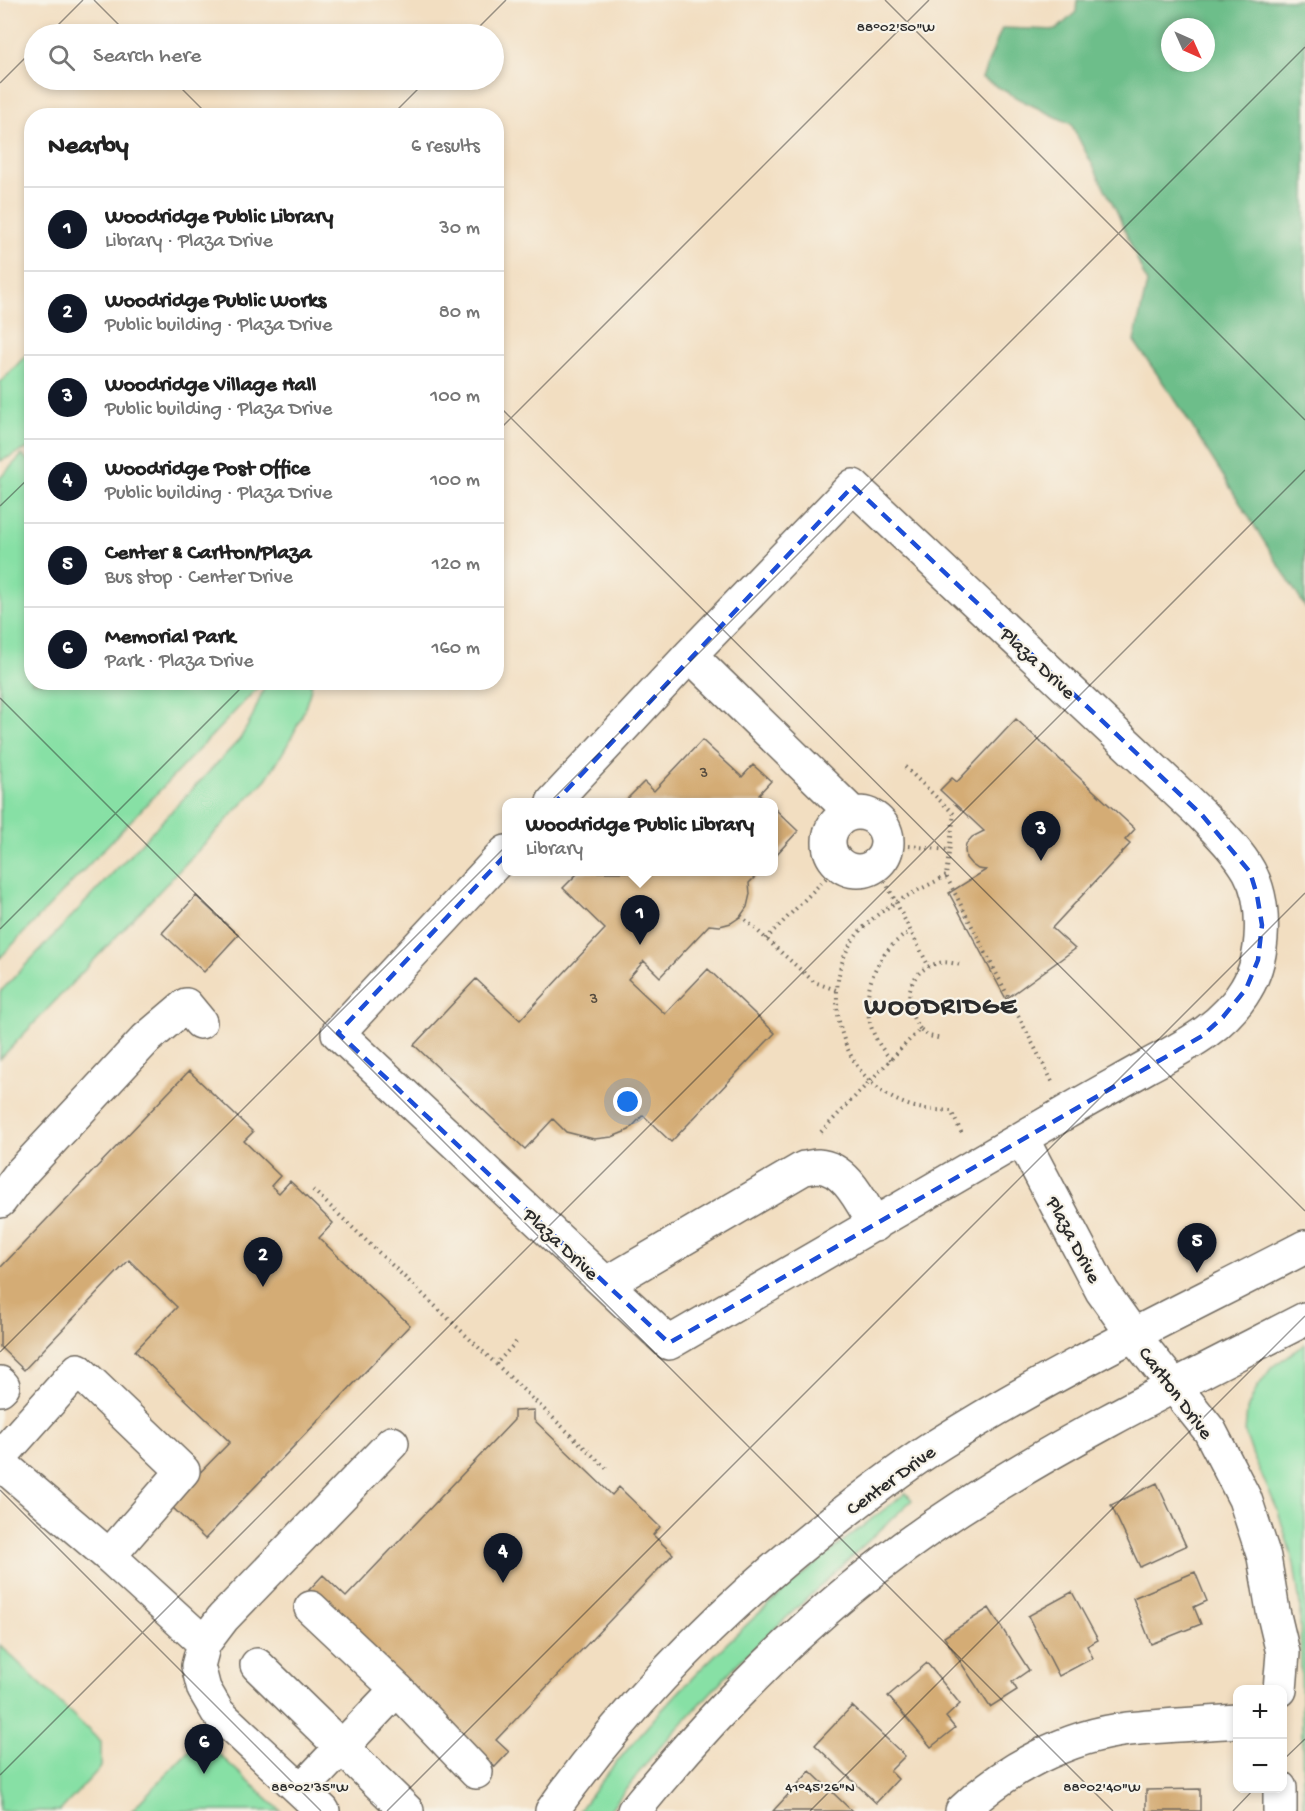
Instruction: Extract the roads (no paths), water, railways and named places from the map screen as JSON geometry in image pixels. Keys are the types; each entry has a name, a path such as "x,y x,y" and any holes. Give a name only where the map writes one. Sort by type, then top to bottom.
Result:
{"street":[{"name":"Plaza Drive","path":"502,857 338,1033 669,1343 1202,1036 1223,1017 1246,989 1258,960 1262,925 1257,895 1250,872 1232,846 1202,815 853,486 690,655 557,798"},
{"path":"690,655 852,813"},
{"path":"0,1201 20,1174 146,1039 186,1005 200,1022"},
{"name":"Plaza Drive","path":"1022,1138 1102,1291 1134,1336"},
{"path":"606,1284 804,1168 818,1166 843,1177 852,1187 875,1225"},
{"name":"Center Drive","path":"552,1811 644,1697 698,1640 764,1577 876,1487 937,1445 1039,1384 1305,1247"},
{"path":"634,1811 718,1712 818,1617 911,1542 1023,1468 1305,1318"},
{"name":"Carlton Drive","path":"1134,1336 1210,1431 1245,1499 1264,1557 1283,1653 1280,1685"},
{"path":"0,1457 78,1370 183,1471 109,1556"},
{"path":"0,1383 3,1386 0,1389"},
{"path":"392,1443 223,1618 204,1643 198,1666 204,1689 218,1713 312,1800 342,1746 396,1689"},
{"path":"0,1463 109,1556 204,1643"},
{"path":"311,1608 396,1689 476,1772"},
{"path":"256,1665 407,1811"},
{"path":"962,1811 1014,1770 1076,1741 1126,1729 1233,1721"},
{"path":"1280,1793 1280,1811"}],"place":[{"name":"Woodridge Village Hall","path":"1041,861"},
{"name":"Woodridge Public Library","path":"640,945"},
{"name":"Center & Carlton/Plaza","path":"1197,1273"},
{"name":"Woodridge Public Works","path":"263,1287"},
{"name":"Woodridge Post Office","path":"503,1583"},
{"name":"Memorial Park","path":"204,1774"}],"district":[{"name":"WOODRIDGE","path":"941,1004"}]}
